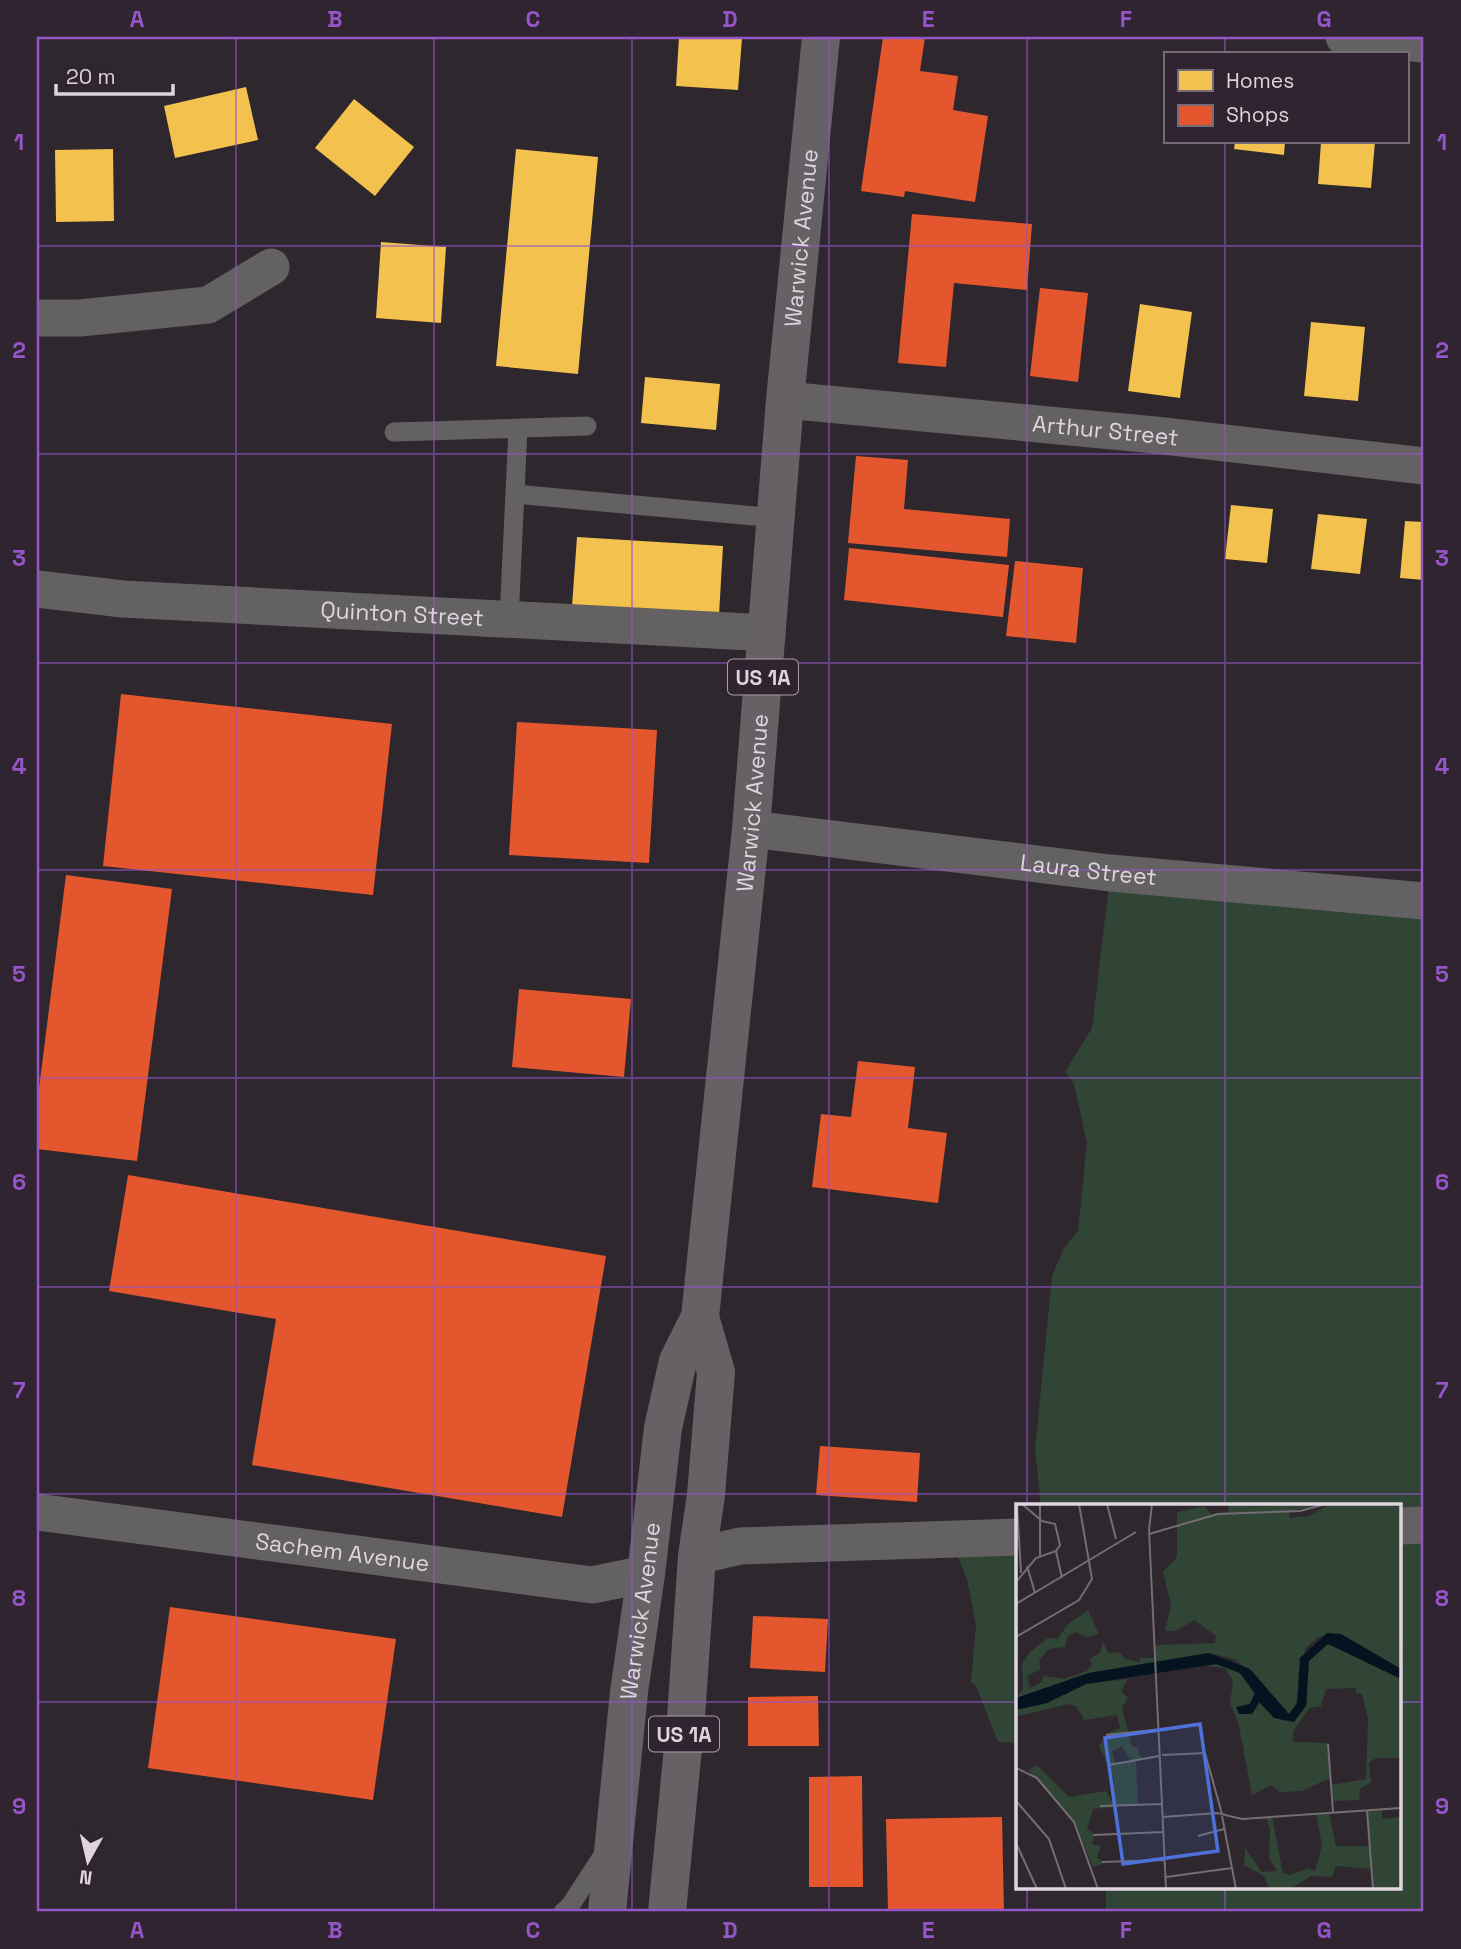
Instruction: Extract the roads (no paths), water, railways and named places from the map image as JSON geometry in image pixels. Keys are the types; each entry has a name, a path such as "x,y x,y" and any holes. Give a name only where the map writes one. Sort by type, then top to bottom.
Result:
{"main road":[{"name":"Warwick Avenue","path":"607,1912 629,1692 663,1428 678,1361 700,1317 751,830 785,400 821,37"},
{"name":"Warwick Avenue","path":"667,1912 686,1717 697,1556 706,1495 716,1372 700,1317"}],"street":[{"path":"1344,37 1424,44"},
{"path":"37,318 80,318 208,305 271,267"},
{"name":"Arthur Street","path":"785,400 1155,435 1424,466"},
{"name":"Quinton Street","path":"37,589 123,599 767,633"},
{"name":"Laura Street","path":"751,830 1110,873 1424,901"},
{"name":"Sachem Avenue","path":"37,1512 592,1585 646,1574"},
{"path":"1402,1526 1424,1525"},
{"path":"697,1556 740,1546 1016,1537"}],"lane":[{"path":"394,432 587,426"},
{"path":"509,619 518,429"},
{"path":"515,494 776,518"},
{"path":"563,1912 570,1906 615,1837"}]}
